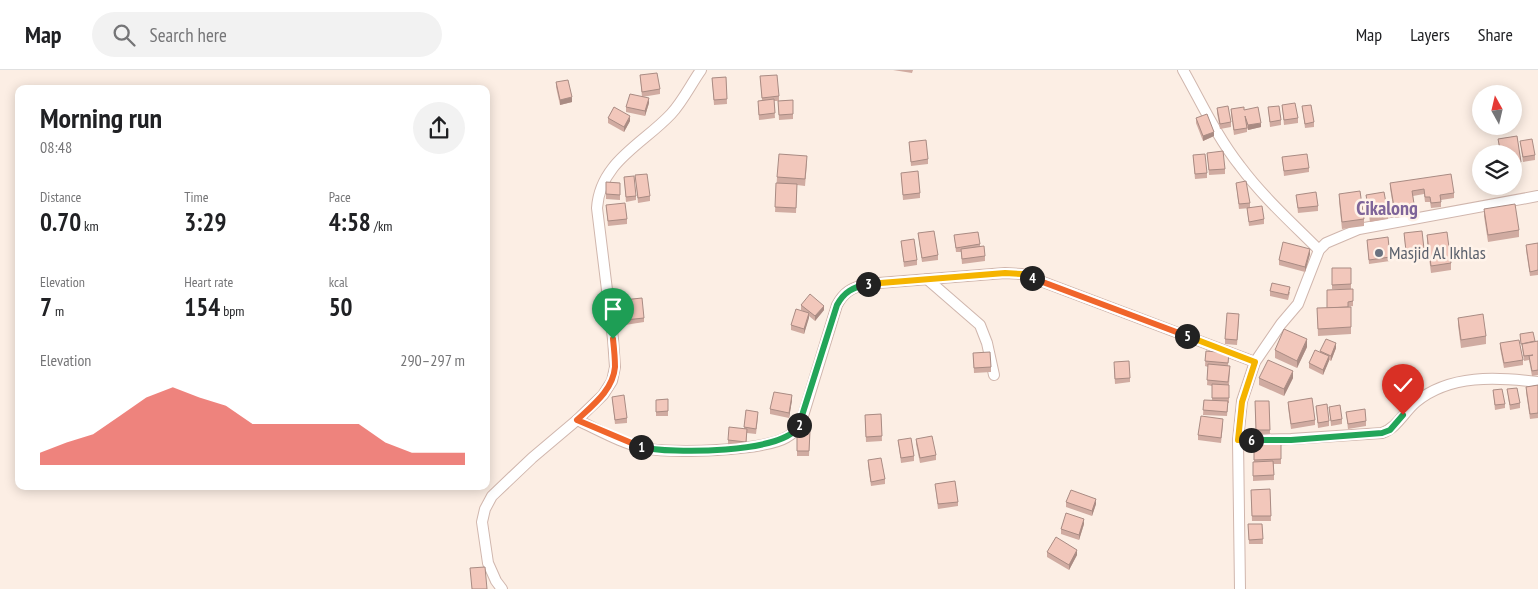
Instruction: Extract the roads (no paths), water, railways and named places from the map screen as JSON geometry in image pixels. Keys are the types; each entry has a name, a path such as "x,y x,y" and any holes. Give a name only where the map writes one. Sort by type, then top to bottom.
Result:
{"street":[{"path":"502,589 488,563 482,522 485,509 492,496 532,458 577,420 603,395 612,381 615,367 613,339 597,208 601,187 610,171 635,144 672,113 701,70"},
{"path":"1183,70 1239,166 1319,250"},
{"path":"1240,589 1238,440 1242,402 1255,362 1281,324 1298,304 1319,250 1326,243 1359,229 1538,196"},
{"path":"577,420 642,448 662,451 753,448 772,444 787,437 798,429 835,310 842,295 853,287 866,284 1005,273 1022,274 1255,362"},
{"path":"927,279 980,325 988,343 994,375"},
{"path":"1238,440 1291,440 1382,433 1390,430 1410,407 1422,397 1438,388 1470,379 1538,382"}],"place":[{"name":"Masjid Al Ikhlas","path":"1379,253"}],"district":[{"name":"Cikalong","path":"1387,208"}]}
